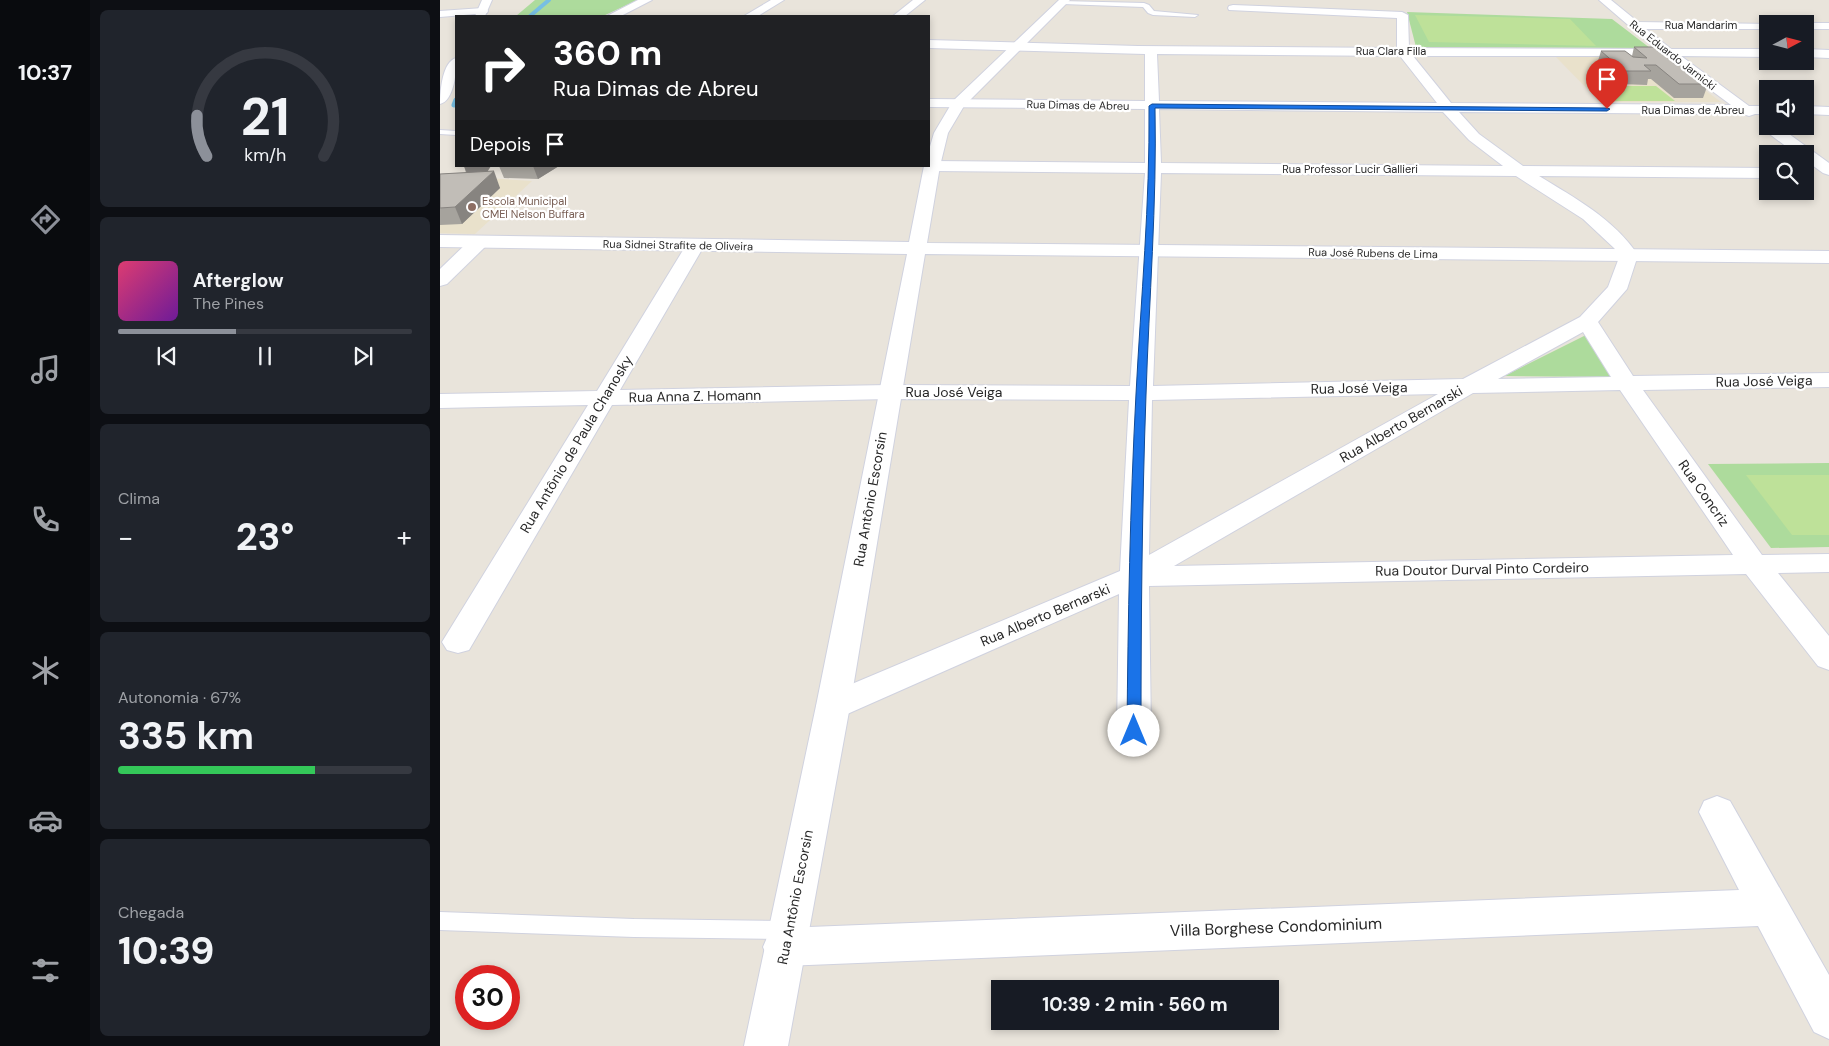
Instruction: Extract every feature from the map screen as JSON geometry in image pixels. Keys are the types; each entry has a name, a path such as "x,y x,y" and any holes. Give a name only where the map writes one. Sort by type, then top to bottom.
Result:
{"street":[{"path":"615,15 648,0"},
{"path":"752,15 779,0"},
{"path":"899,15 920,0"},
{"name":"Rua Eduardo Jarnicki","path":"1604,0 1668,52 1759,119"},
{"name":"Rua Antônio Escorsin","path":"766,1046 833,706 916,246 932,166 941,133 958,104 1064,1"},
{"path":"1233,8 1402,15 1404,51 1448,108 1474,137 1518,170 1589,215 1622,244 1629,256"},
{"path":"440,14 483,9"},
{"name":"Rua Mandarim","path":"1634,25 1759,26"},
{"path":"1814,26 1829,26"},
{"name":"Rua Clara Filla","path":"930,44 1014,48 1151,50 1759,53"},
{"path":"1134,731 1134,576 1153,167 1151,50"},
{"path":"1814,54 1829,54"},
{"path":"440,100 445,76 455,63"},
{"name":"Rua Dimas de Abreu","path":"930,103 1759,110"},
{"path":"1814,110 1829,111"},
{"name":"Rua Eduardo Jarnicki","path":"1780,135 1829,172"},
{"name":"Rua Professor Lucir Gallieri","path":"932,166 1759,173"},
{"path":"1814,173 1829,172"},
{"name":"Rua Sidnei Strafite de Oliveira","path":"440,241 695,246 916,246"},
{"path":"440,280 479,242"},
{"name":"Rua Antônio de Paula Chanosky","path":"458,642 695,246"},
{"name":"Rua José Rubens de Lima","path":"916,246 1829,257"},
{"name":"Rua Alberto Bernarski","path":"833,706 1134,576 1468,386 1587,321 1617,289 1629,256"},
{"name":"Rua Concriz","path":"1587,321 1626,383 1754,564 1829,658"},
{"name":"Rua José Veiga","path":"889,392 1141,393 1829,380"},
{"name":"Rua Anna Z. Homann","path":"440,401 889,392"},
{"name":"Rua Doutor Durval Pinto Cordeiro","path":"1134,576 1829,563"},
{"path":"1717,812 1829,1017"},
{"name":"Villa Borghese Condominium","path":"786,939 1768,907"}],"lane":[{"path":"1064,1 1144,5 1152,13 1195,15"},
{"path":"440,132 455,133"},
{"path":"440,921 624,927 786,939"}],"shaded area":[{"path":"1555,56 1660,57 1721,102 1600,102"},
{"name":"Escola Municipal CMEI Nelson Buffara","path":"440,175 532,181 475,234 440,233"}],"green space":[{"path":"535,0 638,0 605,15 517,15"},
{"path":"1407,12 1612,19 1650,48 1416,47"},
{"path":"1415,15 1570,19 1596,46 1429,42"},
{"path":"1590,86 1656,86 1675,101 1606,101"},
{"path":"1586,335 1613,377 1504,376"},
{"path":"1829,463 1829,547 1771,548 1708,464"},
{"path":"1746,475 1829,475 1829,535 1792,535"}],"building":[{"path":"1634,47 1659,47 1708,84 1679,84 1656,65 1644,65 1651,71 1624,71 1601,51 1625,51 1633,57 1647,58"},
{"path":"494,171 455,207 440,208 440,174"}],"waterway":[{"path":"531,15 549,0"}],"place":[{"name":"Escola Municipal CMEI Nelson Buffara","path":"472,207"}],"route":[{"path":"1134,731 1134,576 1141,393 1150,250 1153,167 1152,106 1607,109"}]}
